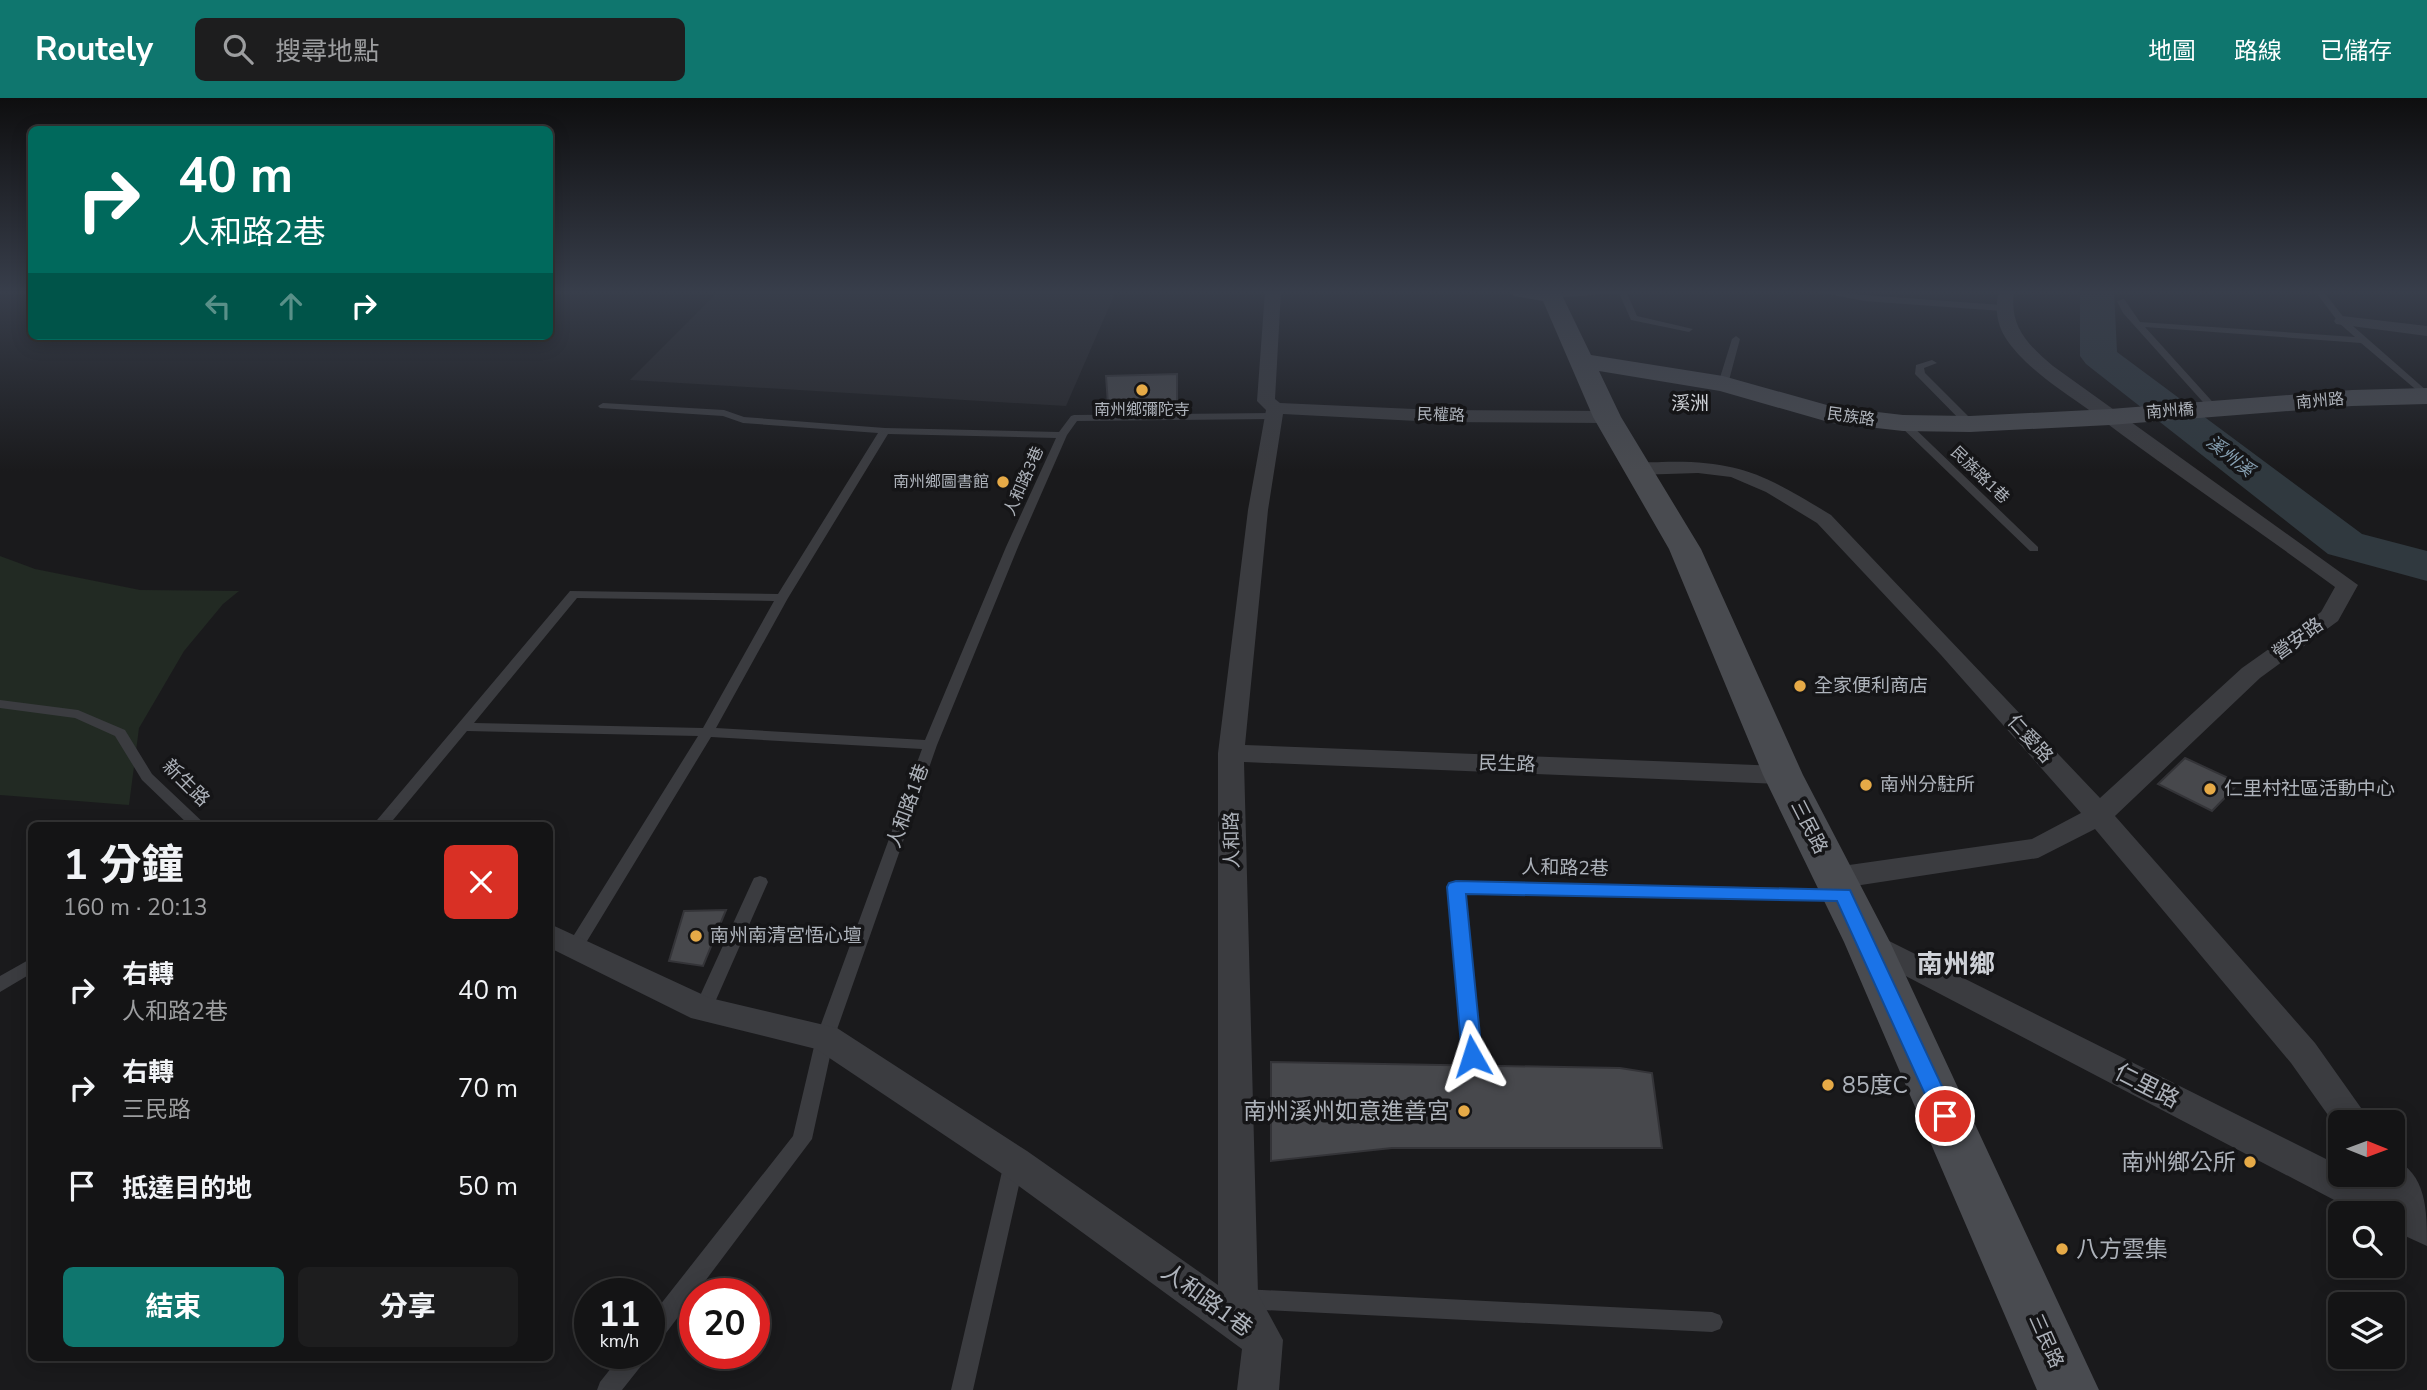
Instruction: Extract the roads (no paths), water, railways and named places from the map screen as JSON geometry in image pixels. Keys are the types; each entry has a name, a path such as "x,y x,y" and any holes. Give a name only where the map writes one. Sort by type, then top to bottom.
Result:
{"main road":[{"name":"三民路","path":"1575,351 1607,417 1685,549 1783,775 1867,942 2068,1390"},
{"name":"民族路","path":"1582,361 1723,384 1832,415 1903,423 1970,424 2118,416"},
{"name":"南州路","path":"2214,409 2352,398 2427,396"},
{"name":"南州橋","path":"2118,416 2214,409"}],"street":[{"name":"人和路","path":"1238,1298 1231,753 1258,510 1275,412 1266,401 1269,351"},
{"name":"營安路","path":"1839,887 2038,848 2099,815 2251,673 2330,616 2347,585 2118,416 2051,372 2029,351"},
{"name":"民權路","path":"1275,412 1607,417"},
{"name":"仁愛路","path":"1636,469 1698,467 1735,471 1773,488 1824,519 1949,650 2099,815 2302,1053 2344,1110"},
{"name":"民生路","path":"1231,753 1783,775"},
{"name":"人和路1巷","path":"562,941 703,1009 825,1038 1014,1162 1263,1340"},
{"name":"仁里路","path":"1867,942 2427,1229"},
{"path":"2401,1187 2427,1222"},
{"path":"1238,1298 1263,1340 1258,1390"}],"lane":[{"path":"1723,384 1732,351"},
{"path":"2162,351 2214,409"},
{"path":"2376,351 2427,396"},
{"path":"1932,363 1919,368 1920,374 1970,424"},
{"path":"603,406 724,413 743,420 885,432 1062,435"},
{"name":"人和路3巷","path":"930,745 1012,547 1062,435 1074,418 1275,412"},
{"name":"民族路1巷","path":"1903,423 2035,549"},
{"name":"人和路1巷","path":"562,941 708,731 782,598 885,432"},
{"path":"383,822 574,594 782,598"},
{"name":"新生路","path":"0,704 78,714 120,733 147,777 195,822"},
{"name":"人和路1巷","path":"463,727 708,731 930,745 825,1038 802,1139 665,1316"},
{"path":"703,1009 760,882"},
{"name":"人和路2巷","path":"1472,1056 1456,887 1839,887"},
{"path":"0,985 28,967"},
{"path":"962,1390 1014,1162"},
{"path":"1238,1298 1712,1322"},
{"path":"608,1390 624,1369"}],"waterway":[{"name":"溪州溪","path":"2099,351 2099,356 2345,544 2427,566"}],"place":[{"name":"南州鄉彌陀寺","path":"1142,390"},
{"name":"南州鄉圖書館","path":"1003,482"},
{"name":"全家便利商店","path":"1800,686"},
{"name":"南州分駐所","path":"1866,785"},
{"name":"仁里村社區活動中心","path":"2210,789"},
{"name":"南州南清宮悟心壇","path":"696,936"},
{"name":"85度C","path":"1828,1085"},
{"name":"南州溪州如意進善宮","path":"1464,1111"},
{"name":"南州鄉公所","path":"2250,1162"},
{"name":"八方雲集","path":"2062,1249"}],"district":[{"name":"溪洲","path":"1690,404"},
{"name":"南州鄉","path":"1956,964"}]}
